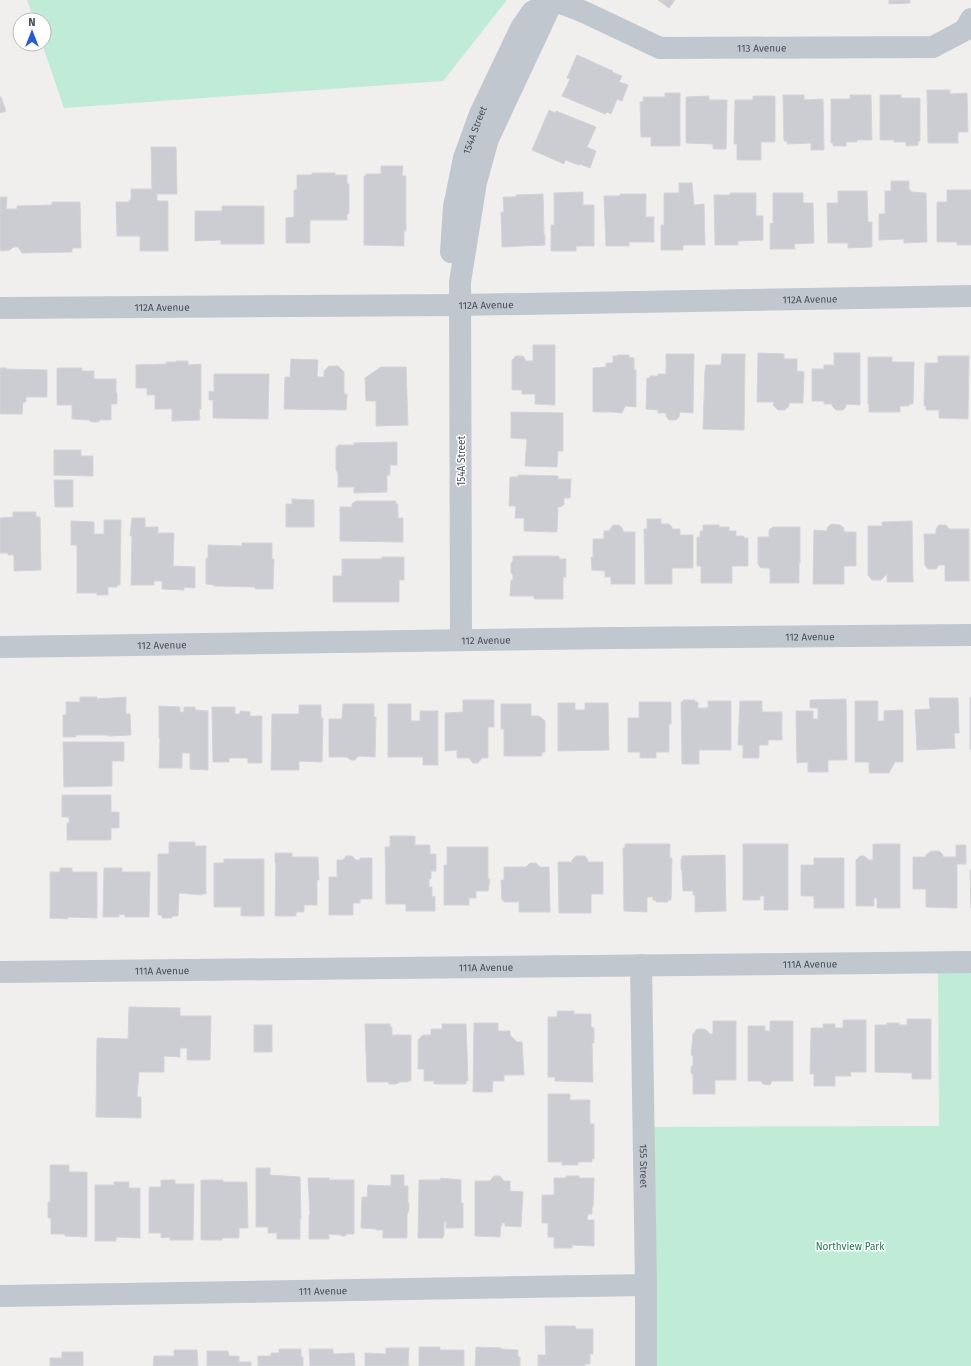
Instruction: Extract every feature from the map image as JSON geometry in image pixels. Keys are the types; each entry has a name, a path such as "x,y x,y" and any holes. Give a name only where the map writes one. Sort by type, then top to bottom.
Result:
{"street":[{"name":"113 Avenue","path":"553,0 584,12 660,48 933,47 965,30 971,19"},
{"name":"154A Street","path":"461,640 460,282 476,182 488,139 553,0"},
{"name":"112A Avenue","path":"0,308 460,305 971,296"},
{"name":"112 Avenue","path":"0,647 461,640 971,635"},
{"name":"111A Avenue","path":"0,972 971,962"},
{"name":"155 Street","path":"641,966 646,1366"},
{"name":"111 Avenue","path":"0,1296 646,1285"}],"green space":[{"path":"27,0 507,0 443,81 64,108 45,52 52,52 52,12 31,12"},
{"name":"Northview Park","path":"971,969 971,1366 651,1366 647,1127 939,1126 938,970"}],"building":[{"path":"658,0 675,0 669,8"},
{"path":"889,0 910,0 910,3 889,4"},
{"path":"577,55 622,76 619,82 628,85 622,101 617,99 611,114 607,112 605,114 562,96 570,79 567,78"},
{"path":"927,90 950,90 950,94 967,93 968,132 958,132 958,143 928,143"},
{"path":"665,93 680,93 680,146 651,146 651,137 641,137 640,102 643,102 643,97 665,97"},
{"path":"783,95 804,95 804,100 823,99 824,150 811,150 811,143 787,144 787,141 784,141"},
{"path":"850,95 871,95 872,140 857,140 857,142 846,142 846,146 833,146 833,143 831,143 831,99 850,99"},
{"path":"880,95 901,95 901,98 920,98 920,141 918,141 918,145 906,146 906,142 880,140"},
{"path":"709,96 709,100 727,100 726,149 713,149 713,144 686,143 686,97"},
{"path":"753,96 775,96 775,142 761,142 761,160 737,160 737,144 734,144 735,100 753,100"},
{"path":"0,97 6,111 0,113"},
{"path":"549,110 555,113 556,111 596,127 587,147 596,151 590,168 565,160 564,164 532,150"},
{"path":"151,147 176,147 177,194 157,194 157,201 168,201 168,251 140,251 140,236 117,236 116,202 129,202 129,200 131,200 131,189 152,189"},
{"path":"381,166 403,166 402,176 406,176 406,231 404,231 404,246 364,245 364,176 366,176 366,174 381,174"},
{"path":"312,173 335,173 335,175 347,175 347,184 349,184 349,214 347,214 347,220 310,220 310,243 286,243 286,218 294,217 294,190 297,190 297,175 312,175"},
{"path":"891,181 909,181 909,190 911,190 911,192 926,193 927,242 904,243 904,239 879,240 879,214 885,214 885,191 891,191"},
{"path":"679,183 692,183 694,205 704,204 705,245 683,245 683,250 661,250 661,225 664,225 664,193 679,193"},
{"path":"947,190 971,190 971,245 957,245 957,242 937,242 937,202 947,202"},
{"path":"838,191 867,191 868,222 872,222 872,247 848,248 848,243 828,243 827,203 838,203"},
{"path":"583,192 583,205 594,205 594,246 576,246 576,251 551,251 551,225 554,225 554,193"},
{"path":"730,193 756,193 756,216 763,216 763,240 738,241 738,245 715,245 714,195 730,195"},
{"path":"773,193 803,193 803,203 813,203 814,243 794,244 795,249 770,249 770,224 773,223"},
{"path":"543,194 545,245 502,247 501,212 504,212 503,197"},
{"path":"620,194 646,194 646,217 654,217 654,242 629,242 629,246 606,246 604,196 620,196"},
{"path":"0,197 7,197 6,209 17,209 17,206 52,205 52,202 80,202 81,248 72,248 72,252 22,253 18,247 1,251"},
{"path":"222,206 264,206 264,244 221,244 221,240 195,241 195,211 222,211"},
{"path":"533,345 555,345 555,405 535,404 535,394 522,394 522,390 512,390 512,360 516,356 523,356 526,361 533,361"},
{"path":"758,353 784,354 784,359 797,359 797,371 804,372 803,403 789,403 789,406 785,410 778,410 773,405 774,402 757,402"},
{"path":"834,353 860,353 860,405 846,404 846,407 843,410 836,410 832,404 824,404 824,401 812,401 812,369 824,369 824,365 834,365"},
{"path":"666,354 694,354 693,413 680,412 679,417 676,420 669,420 666,413 658,413 658,410 646,409 647,378 650,378 650,376 658,376 658,374 666,374"},
{"path":"722,354 745,354 744,430 703,429 706,365 721,365"},
{"path":"617,355 629,355 629,357 634,358 634,370 636,370 636,407 625,406 622,413 593,412 593,368 606,367 606,363 613,363 613,356 618,356"},
{"path":"938,356 969,356 968,419 939,418 939,410 926,410 926,406 924,406 925,363 938,363"},
{"path":"868,357 892,357 892,362 914,362 913,404 909,404 909,406 900,406 900,412 869,412"},
{"path":"291,359 318,360 317,377 324,377 324,371 329,366 338,366 344,372 344,394 347,394 346,410 284,409 285,377 290,377"},
{"path":"188,361 188,365 201,364 200,420 172,421 172,409 155,409 155,395 147,395 147,388 136,388 136,365 166,364 166,362"},
{"path":"381,367 406,367 408,425 376,426 376,401 366,401 365,378"},
{"path":"0,368 47,370 47,397 26,397 26,402 23,402 22,414 0,414"},
{"path":"57,368 82,368 82,371 94,371 94,379 116,379 117,404 111,404 111,420 91,422 89,420 72,419 72,405 57,405"},
{"path":"214,374 269,374 268,419 213,418 213,400 209,400 209,391 214,392"},
{"path":"511,412 563,413 563,451 558,451 557,467 525,466 527,439 511,438"},
{"path":"397,442 397,465 390,465 390,475 387,475 387,492 354,493 354,487 338,487 336,447 338,447 338,445"},
{"path":"54,450 81,450 81,456 93,456 93,476 54,475"},
{"path":"518,475 558,476 558,479 571,479 570,498 564,498 564,504 561,507 558,507 557,532 524,531 524,518 515,518 516,506 509,506 510,477 518,477"},
{"path":"54,480 73,480 73,507 55,507"},
{"path":"292,499 314,500 314,527 286,527 286,504 292,504"},
{"path":"356,501 396,501 396,504 398,504 398,518 403,518 403,542 340,541 340,507 352,507 352,504"},
{"path":"13,512 36,512 36,517 40,517 41,570 14,571 14,555 0,553 0,518 13,517"},
{"path":"132,518 145,518 145,527 158,527 158,533 174,533 173,566 195,567 195,588 184,587 184,590 162,589 162,581 154,581 154,585 131,585 132,536 130,536"},
{"path":"647,519 661,519 661,524 669,524 672,529 680,529 680,535 693,535 693,568 672,568 672,584 645,584 644,529 647,529"},
{"path":"104,520 121,520 120,585 117,585 117,587 108,587 108,595 97,595 97,593 77,593 77,545 71,545 71,521 94,522 94,534 104,534"},
{"path":"912,521 913,582 887,582 887,574 881,580 872,580 868,575 868,526 882,526 882,522"},
{"path":"831,524 840,525 844,528 844,532 856,532 856,566 844,566 844,584 813,584 814,530 827,531 827,528"},
{"path":"613,525 619,525 623,529 623,532 635,532 635,584 611,584 611,577 605,577 605,571 592,570 591,557 593,557 593,539 604,539 604,531 609,531"},
{"path":"703,525 719,525 719,527 729,527 729,531 736,531 736,536 744,536 744,538 748,538 748,566 732,566 732,583 701,583 701,566 697,566 697,537 700,537 700,531 703,531"},
{"path":"939,525 946,525 949,529 969,529 969,581 945,581 945,565 939,565 936,569 928,569 925,565 924,534 936,534 936,529"},
{"path":"773,527 800,527 799,583 770,583 770,568 761,568 758,564 758,537 769,537 769,530"},
{"path":"242,543 272,543 272,559 274,559 273,589 214,586 206,584 206,558 208,558 208,545 242,546"},
{"path":"513,556 559,556 559,559 566,559 566,577 563,577 563,599 534,599 534,596 510,596 511,580 513,580 511,563 513,561"},
{"path":"382,557 404,557 404,580 399,580 399,602 333,602 333,576 342,576 342,559 382,559"},
{"path":"80,697 97,697 97,699 126,697 126,714 130,714 131,735 76,735 76,737 63,737 63,715 66,715 66,702 80,702"},
{"path":"929,698 958,698 959,733 954,733 955,748 917,750 915,710 930,709"},
{"path":"971,698 971,749 970,749"},
{"path":"846,699 847,760 828,760 828,772 808,772 808,762 797,763 796,711 813,711 813,719 818,719 818,708 810,708 810,700"},
{"path":"463,700 494,700 494,727 488,727 488,758 482,758 478,763 473,763 469,758 457,758 457,750 445,751 445,713 463,712"},
{"path":"683,700 695,700 695,702 698,702 698,708 708,708 708,701 731,701 731,750 699,750 699,764 682,764 681,702 683,702"},
{"path":"740,701 762,701 762,712 782,712 782,740 768,740 768,745 759,745 759,758 743,758 743,745 738,745"},
{"path":"855,701 878,701 878,721 884,721 884,711 903,710 903,762 895,762 889,773 869,773 869,762 855,762"},
{"path":"639,702 671,702 669,752 656,752 656,758 640,758 640,752 628,752 628,718 639,718"},
{"path":"558,703 575,703 575,710 585,710 585,703 608,703 609,750 558,751"},
{"path":"343,704 374,704 374,717 376,717 375,757 358,756 355,760 351,760 347,757 329,757 329,719 342,719"},
{"path":"388,704 411,704 411,721 420,721 420,711 438,711 438,765 423,765 423,757 388,757"},
{"path":"501,704 531,704 531,716 539,716 545,721 545,752 542,752 542,756 504,756 504,729 501,729"},
{"path":"299,705 321,705 321,718 323,718 322,762 299,761 299,770 271,770 272,714 299,714"},
{"path":"159,706 180,707 180,712 184,712 184,707 195,707 195,710 208,711 208,770 190,769 190,753 182,753 182,768 159,768"},
{"path":"212,707 235,707 235,714 240,714 240,711 250,712 250,716 262,716 262,763 248,763 248,758 229,758 229,762 213,762"},
{"path":"63,742 124,742 124,761 112,761 112,786 64,787"},
{"path":"62,795 111,795 111,812 119,812 119,828 111,828 111,840 67,840 67,823 69,823 69,817 62,817"},
{"path":"390,836 415,836 415,845 430,845 430,854 436,854 436,871 431,871 431,879 429,879 429,887 432,887 432,897 435,896 435,911 406,911 406,904 386,904 385,847 390,847"},
{"path":"169,842 195,842 195,846 206,846 206,894 179,893 178,916 172,916 172,918 162,918 162,915 158,915 158,854 169,854"},
{"path":"625,844 670,844 670,858 672,858 671,900 668,900 668,902 656,902 656,900 653,900 653,897 647,897 647,912 624,911 623,848 625,848"},
{"path":"743,844 788,844 788,910 764,910 764,896 760,896 760,900 743,900"},
{"path":"873,844 900,844 900,908 877,908 877,898 874,898 874,906 856,906 856,860 860,856 864,856 869,860 873,860"},
{"path":"956,845 966,845 966,864 957,864 957,908 926,907 926,889 913,889 913,857 926,857 926,855 931,851 939,851 943,857 956,857"},
{"path":"447,847 488,847 488,879 490,879 488,891 476,891 476,898 469,898 469,905 444,905 444,865 447,865"},
{"path":"275,853 292,853 292,857 318,857 319,880 317,880 317,905 304,905 304,912 296,912 296,916 275,916"},
{"path":"725,855 726,911 695,912 695,895 693,895 693,891 683,891 681,870 682,856"},
{"path":"346,856 352,856 356,860 360,860 360,858 372,858 372,899 360,899 360,903 353,903 353,915 329,915 329,877 337,877 337,860 343,860"},
{"path":"576,856 585,856 588,862 603,862 603,894 591,894 591,913 559,913 558,862 572,862"},
{"path":"814,858 844,858 844,908 814,908 814,896 801,896 801,865 814,865"},
{"path":"224,859 264,859 264,916 241,916 241,907 214,907 214,863 224,863"},
{"path":"530,863 536,863 540,867 549,867 550,912 519,912 519,900 518,902 504,902 504,900 502,900 501,880 504,880 504,867 526,867"},
{"path":"60,868 72,868 72,872 97,872 97,918 50,918 50,872 60,872"},
{"path":"104,868 122,868 122,872 150,872 149,917 125,917 125,915 119,914 119,917 103,917"},
{"path":"970,870 971,870 971,908"},
{"path":"129,1007 180,1008 180,1016 211,1016 210,1060 187,1060 187,1048 180,1048 180,1057 164,1056 164,1072 139,1072 137,1097 141,1097 141,1118 96,1117 97,1038 128,1039"},
{"path":"557,1011 574,1011 574,1014 591,1014 591,1027 594,1028 594,1043 592,1043 593,1082 555,1081 555,1077 548,1077 548,1017 557,1017"},
{"path":"907,1019 931,1019 931,1079 912,1079 912,1073 875,1072 875,1025 899,1023 899,1025 907,1025"},
{"path":"843,1020 866,1020 866,1072 850,1072 851,1076 835,1076 835,1086 814,1086 814,1074 810,1074 811,1028 823,1028 823,1024 835,1024 835,1028 843,1028"},
{"path":"713,1021 736,1021 736,1080 715,1080 715,1094 693,1094 693,1074 691,1073 691,1067 693,1065 693,1056 691,1055 693,1034 697,1029 705,1029 710,1034 713,1034"},
{"path":"770,1021 793,1021 793,1081 772,1081 770,1085 763,1084 761,1081 748,1081 748,1026 765,1026 765,1031 770,1031"},
{"path":"474,1023 498,1023 498,1031 510,1031 510,1035 517,1042 522,1042 524,1075 504,1075 504,1081 493,1081 492,1092 473,1092"},
{"path":"365,1024 390,1024 390,1027 392,1027 392,1035 411,1035 411,1081 399,1082 397,1084 389,1084 388,1082 367,1082"},
{"path":"442,1024 466,1024 468,1081 466,1081 466,1084 434,1084 434,1081 424,1081 424,1069 418,1069 418,1040 423,1035 431,1035 431,1029 442,1029"},
{"path":"254,1025 272,1025 272,1052 254,1052"},
{"path":"548,1094 570,1094 570,1100 590,1100 590,1124 594,1124 594,1159 592,1159 592,1162 578,1162 578,1165 562,1165 562,1162 548,1162"},
{"path":"50,1165 69,1165 69,1172 87,1172 87,1237 51,1234 51,1218 48,1218 48,1202 50,1202"},
{"path":"256,1168 270,1168 270,1175 300,1177 300,1239 277,1239 277,1233 268,1233 268,1227 256,1227"},
{"path":"391,1175 404,1175 404,1186 408,1186 409,1210 407,1215 407,1238 383,1238 383,1230 361,1228 362,1197 367,1197 368,1185 391,1186"},
{"path":"494,1176 500,1176 504,1181 510,1181 510,1191 523,1192 521,1227 505,1226 505,1223 502,1223 500,1237 475,1236 475,1181 490,1181"},
{"path":"566,1176 594,1178 592,1214 588,1214 587,1220 594,1220 594,1246 572,1245 572,1248 554,1248 554,1237 548,1237 548,1223 542,1223 542,1195 554,1195 554,1178 566,1178"},
{"path":"308,1178 354,1180 354,1234 346,1234 346,1236 341,1236 329,1234 329,1239 309,1239 310,1215"},
{"path":"441,1178 461,1180 463,1228 446,1228 446,1222 444,1222 443,1238 418,1238 419,1180 440,1180"},
{"path":"161,1180 175,1180 175,1184 194,1184 193,1240 170,1240 170,1237 161,1238 161,1233 149,1233 149,1187 161,1187"},
{"path":"201,1180 247,1182 248,1228 239,1228 239,1238 201,1240"},
{"path":"114,1182 129,1182 129,1188 140,1188 140,1238 116,1237 116,1241 95,1241 95,1185 114,1185"},
{"path":"545,1326 575,1326 576,1329 593,1329 593,1354 590,1354 590,1364 585,1364 585,1366 538,1366 538,1355 546,1355"},
{"path":"419,1347 440,1347 440,1350 464,1350 464,1366 419,1366"},
{"path":"476,1347 518,1350 520,1366 475,1366"},
{"path":"386,1348 409,1348 408,1366 365,1366 365,1353 386,1354"},
{"path":"279,1349 301,1349 303,1366 258,1366 258,1356 271,1356 271,1353 279,1353"},
{"path":"309,1349 333,1349 333,1354 354,1353 355,1366 310,1366"},
{"path":"174,1350 197,1350 198,1366 153,1366 154,1356 174,1356"},
{"path":"207,1351 228,1351 229,1356 239,1356 239,1362 251,1362 251,1366 207,1366"},
{"path":"62,1352 83,1352 83,1366 50,1366 50,1358 62,1358"}]}
